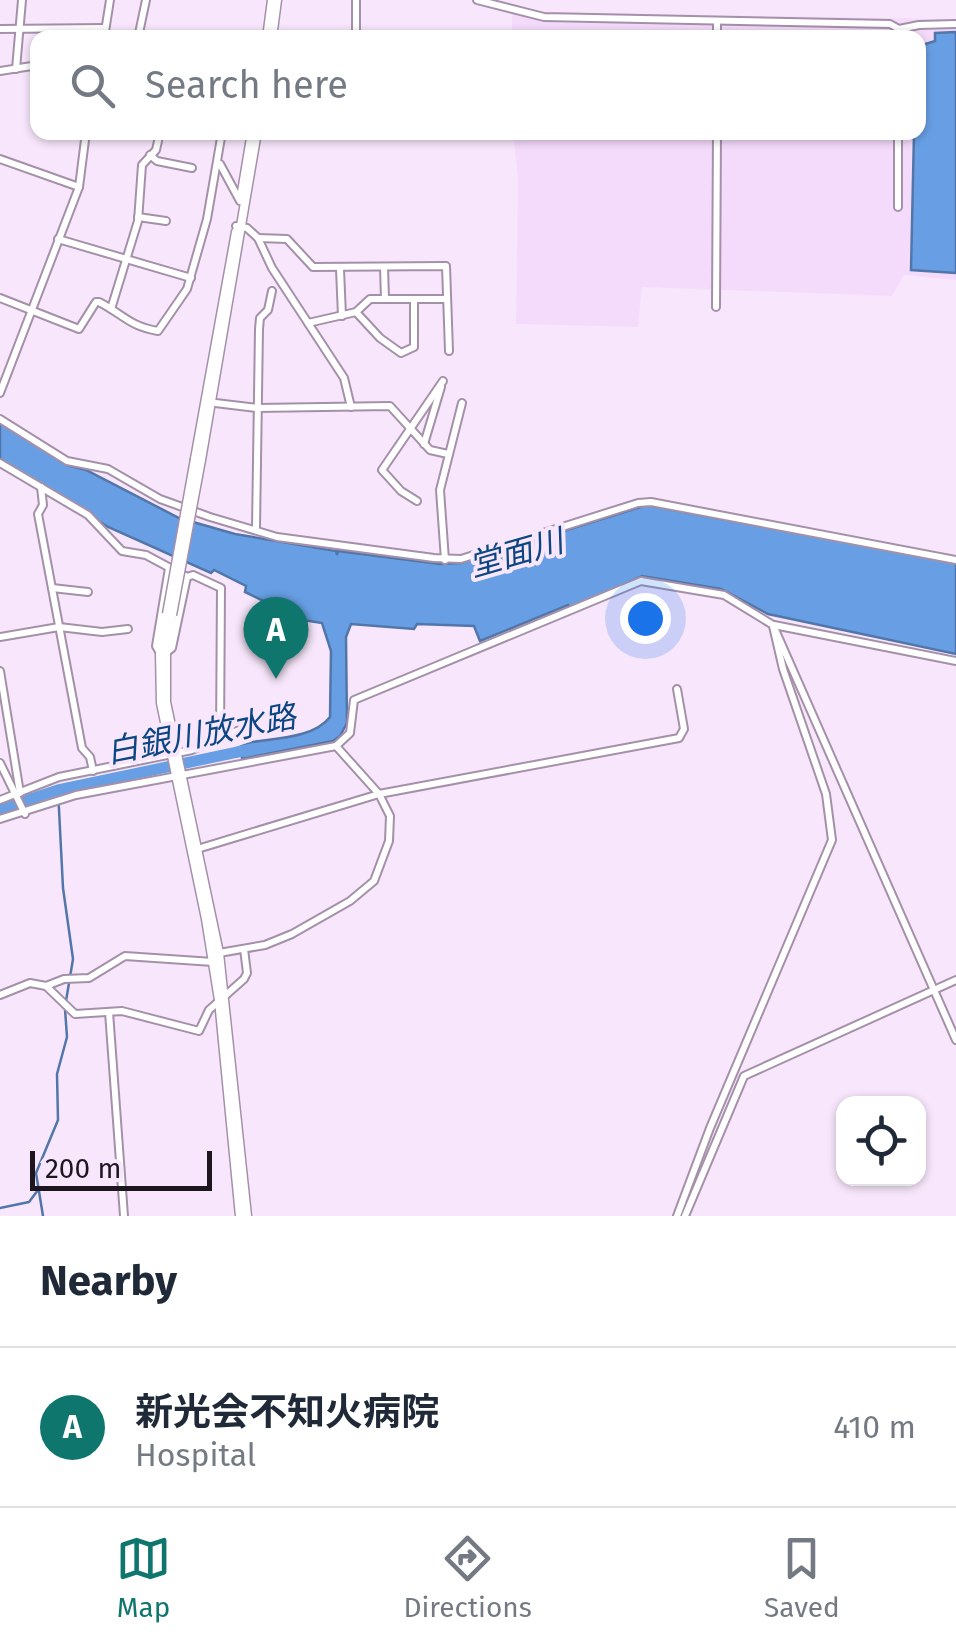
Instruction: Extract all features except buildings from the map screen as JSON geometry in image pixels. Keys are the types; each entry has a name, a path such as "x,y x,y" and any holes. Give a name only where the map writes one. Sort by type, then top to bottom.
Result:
{"street":[{"path":"16,69 22,0"},
{"path":"106,30 110,0"},
{"path":"140,30 146,0"},
{"path":"271,30 274,0"},
{"path":"356,0 356,30"},
{"path":"478,0 544,18 890,24 896,30"},
{"path":"718,22 718,30"},
{"path":"907,30 920,25 956,24"},
{"path":"0,29 30,30"},
{"path":"0,71 30,66"},
{"path":"0,392 79,187 85,140"},
{"path":"111,309 128,259 142,165 156,150 158,140"},
{"path":"0,298 79,328 96,302 124,316 129,324 158,331 181,302 191,278 221,140"},
{"path":"243,1216 220,953 161,703 163,653 254,140"},
{"path":"716,308 717,140"},
{"path":"898,140 898,207"},
{"path":"150,155 157,161 192,168"},
{"path":"0,160 79,187"},
{"path":"219,163 243,202"},
{"path":"137,217 166,221"},
{"path":"239,226 258,238 285,238 314,267 446,266 448,352"},
{"path":"258,238 272,268 344,378 351,407"},
{"path":"58,239 191,278"},
{"path":"384,267 385,299"},
{"path":"340,269 342,316"},
{"path":"256,528 260,318 268,310 272,291"},
{"path":"308,323 356,312 370,299 447,298"},
{"path":"356,312 380,338 401,353 414,347 414,299"},
{"path":"417,501 401,491 382,470 442,381 424,444"},
{"path":"208,402 258,408 390,406 430,450 448,454"},
{"path":"445,560 440,490 462,402"},
{"path":"0,420 67,461 108,469 160,499 277,537 461,560 651,502 956,560"},
{"path":"0,463 88,515 122,551 146,556 187,578"},
{"path":"41,487 43,505 38,514 82,748 90,757 93,771"},
{"path":"163,653 156,646 169,568"},
{"path":"187,578 193,575 222,588 220,738"},
{"path":"163,653 172,648 187,578"},
{"path":"0,819 76,795 336,746 350,733 354,700 640,581 724,595 773,625 956,660"},
{"path":"52,588 88,592"},
{"path":"773,625 956,1040"},
{"path":"676,1216 832,840 826,794 773,636 773,625"},
{"path":"0,638 59,627 102,632 128,629"},
{"path":"0,671 24,812"},
{"path":"195,849 379,794 679,738 684,729 677,689"},
{"path":"0,800 59,777 174,755 244,728"},
{"path":"212,962 220,953 265,945 292,934 350,901 374,881 384,860 392,826 390,816 379,794 336,746"},
{"path":"0,763 18,794"},
{"path":"195,849 212,962 222,997"},
{"path":"46,986 75,1014 122,1011 200,1031 209,1010 244,979 244,949"},
{"path":"0,995 30,983 46,986 64,979 90,978 125,956 212,962"},
{"path":"685,1216 744,1076 956,980"},
{"path":"109,1012 124,1216"}],"shaded area":[{"path":"512,12 956,19 956,280 904,275 892,296 642,287 638,327 516,324 518,179 514,140 926,140 926,30 512,30"}],"water":[{"path":"956,32 956,273 911,270 914,140 926,140 926,44 935,41 935,33"},
{"name":"堂面川","path":"0,422 67,465 86,470 179,518 235,534 336,551 337,555 338,551 440,564 461,563 647,505 956,563 956,654 768,614 721,589 642,576 571,609 568,605 480,641 474,626 417,624 414,629 351,624 346,637 347,723 340,736 333,741 242,759 237,748 250,743 246,740 305,733 330,717 331,651 322,623 303,620 245,592 246,586 214,570 211,573 108,527 0,459"}],"waterway":[{"name":"白銀川放水路","path":"0,809 58,790 252,749"},
{"path":"58,790 63,888 73,959 66,1001"},
{"path":"43,1216 36,1173 58,1120 57,1074 67,1037 65,1009"},
{"path":"0,1208 29,1202 38,1190"}],"place":[{"name":"新光会不知火病院","path":"276,679"}]}
